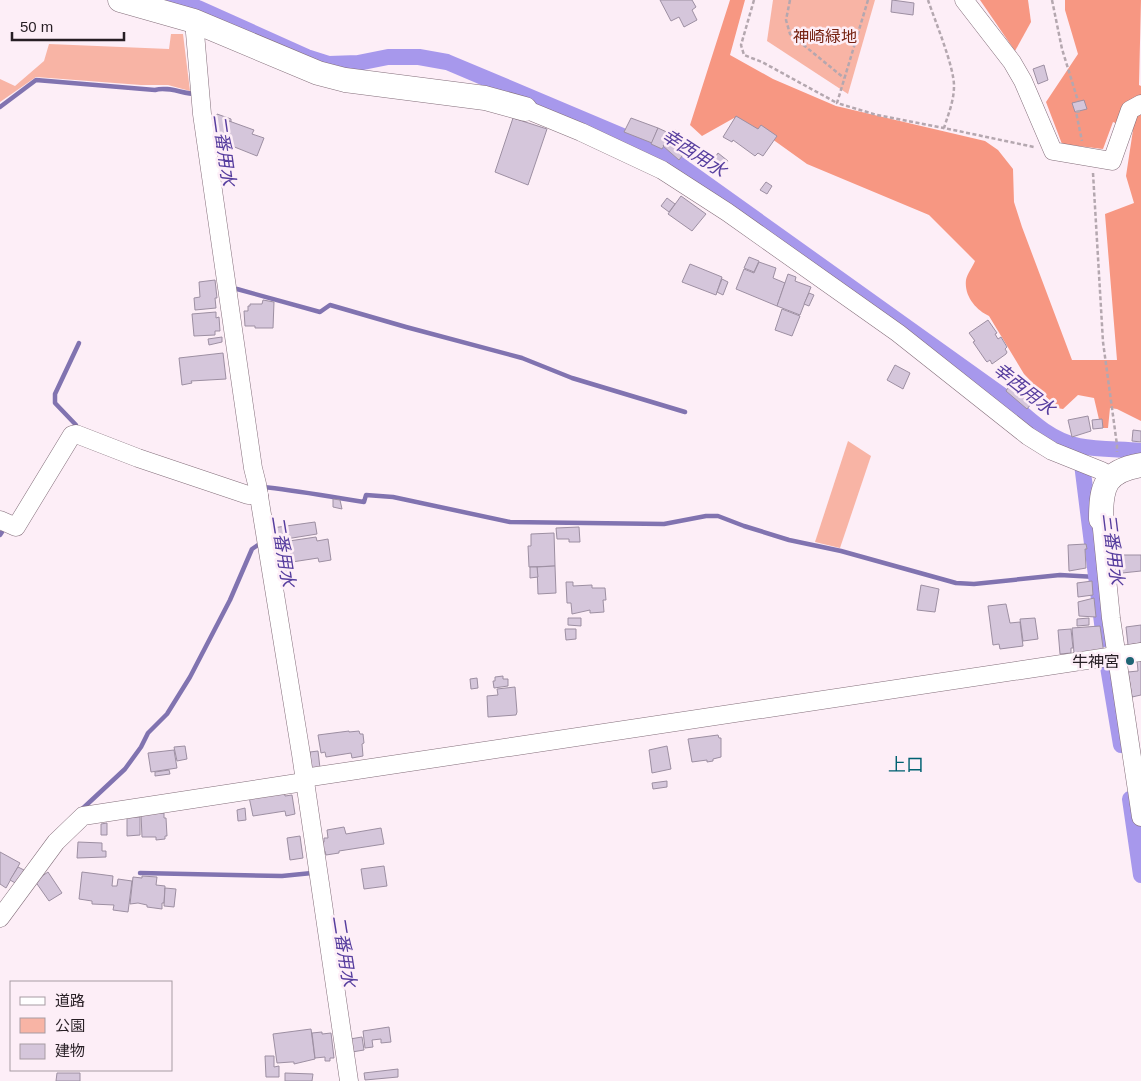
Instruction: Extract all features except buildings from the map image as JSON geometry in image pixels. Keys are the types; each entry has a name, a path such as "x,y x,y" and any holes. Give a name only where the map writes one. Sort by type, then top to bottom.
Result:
{"street":[{"path":"120,0 194,21 318,73 345,80 485,98 525,109 581,132 662,170 728,212 898,333 1028,436 1052,450 1102,471 1110,478"},
{"path":"964,0 1012,62 1023,82 1053,151 1112,161 1130,110 1141,104"},
{"path":"194,21 202,114 253,468 259,495 300,782 349,1081"},
{"path":"1,523 16,527 72,435 76,434 156,464 248,495 259,495"},
{"path":"1141,465 1120,471 1110,478 1102,493 1102,537 1116,656 1141,817"},
{"path":"0,918 56,842 83,816 1141,652"}],"path":[{"path":"754,0 741,45 744,55 762,62 837,103 876,115 1053,151"},
{"path":"790,0 786,20 790,34 844,78"},
{"path":"837,103 868,0"},
{"path":"928,0 949,62 954,84 953,98 944,128"},
{"path":"1052,0 1062,49 1078,101"},
{"path":"1080,111 1076,112 1081,134"},
{"path":"1092,158 1103,342 1117,452"}],"green space":[{"name":"神崎緑地","path":"773,0 875,0 848,94 767,41"},
{"path":"171,34 183,34 190,91 168,85 141,85 36,77 0,102 0,79 15,86 44,61 49,44 169,49"},
{"path":"848,441 871,456 840,548 815,542"}],"shaded area":[{"path":"730,0 745,0 730,55 773,79 836,106 985,141 998,150 1013,169 1014,202 1072,360 1117,360 1105,214 1134,203 1126,176 1133,130 1113,122 1103,149 1062,144 1046,102 1078,54 1065,10 1065,0 1141,0 1139,85 1141,86 1141,421 1117,409 1110,408 1108,428 1101,428 1094,398 1078,395 1063,409 1057,408 1024,374 989,316 975,306 969,297 966,280 975,261 929,215 807,164 761,131 734,118 702,136 690,125"},
{"path":"980,0 1028,0 1031,22 1015,51"}],"waterway":[{"name":"幸西用水","path":"174,0 198,8 307,57 329,64 358,63 388,57 419,57 447,62 663,153 1003,396 1047,433 1079,446 1141,451"},
{"path":"0,107 36,80 155,90 165,89 196,94"},
{"path":"237,289 320,312 330,305 522,358 572,378 685,412"},
{"path":"76,430 76,425 55,403 55,394 79,343"},
{"name":"三番用水","path":"1082,464 1104,639"},
{"path":"262,487 364,502 366,495 393,497 510,522 664,524 706,516 718,516 789,540 841,551 956,583 974,584 1060,575 1096,577"},
{"path":"80,811 125,769 141,747 148,733 167,714 190,677 230,600 252,549 261,543"},
{"name":"三番用水","path":"1107,661 1121,745"},
{"name":"三番用水","path":"1130,799 1141,875"},
{"path":"140,873 282,876 312,873"}],"place":[{"name":"牛神宮","path":"1130,661"}],"district":[{"name":"上口","path":"906,765"}],"water label":[{"name":"二番用水","path":"224,150"},
{"name":"二番用水","path":"283,551"},
{"name":"二番用水","path":"344,951"}]}
